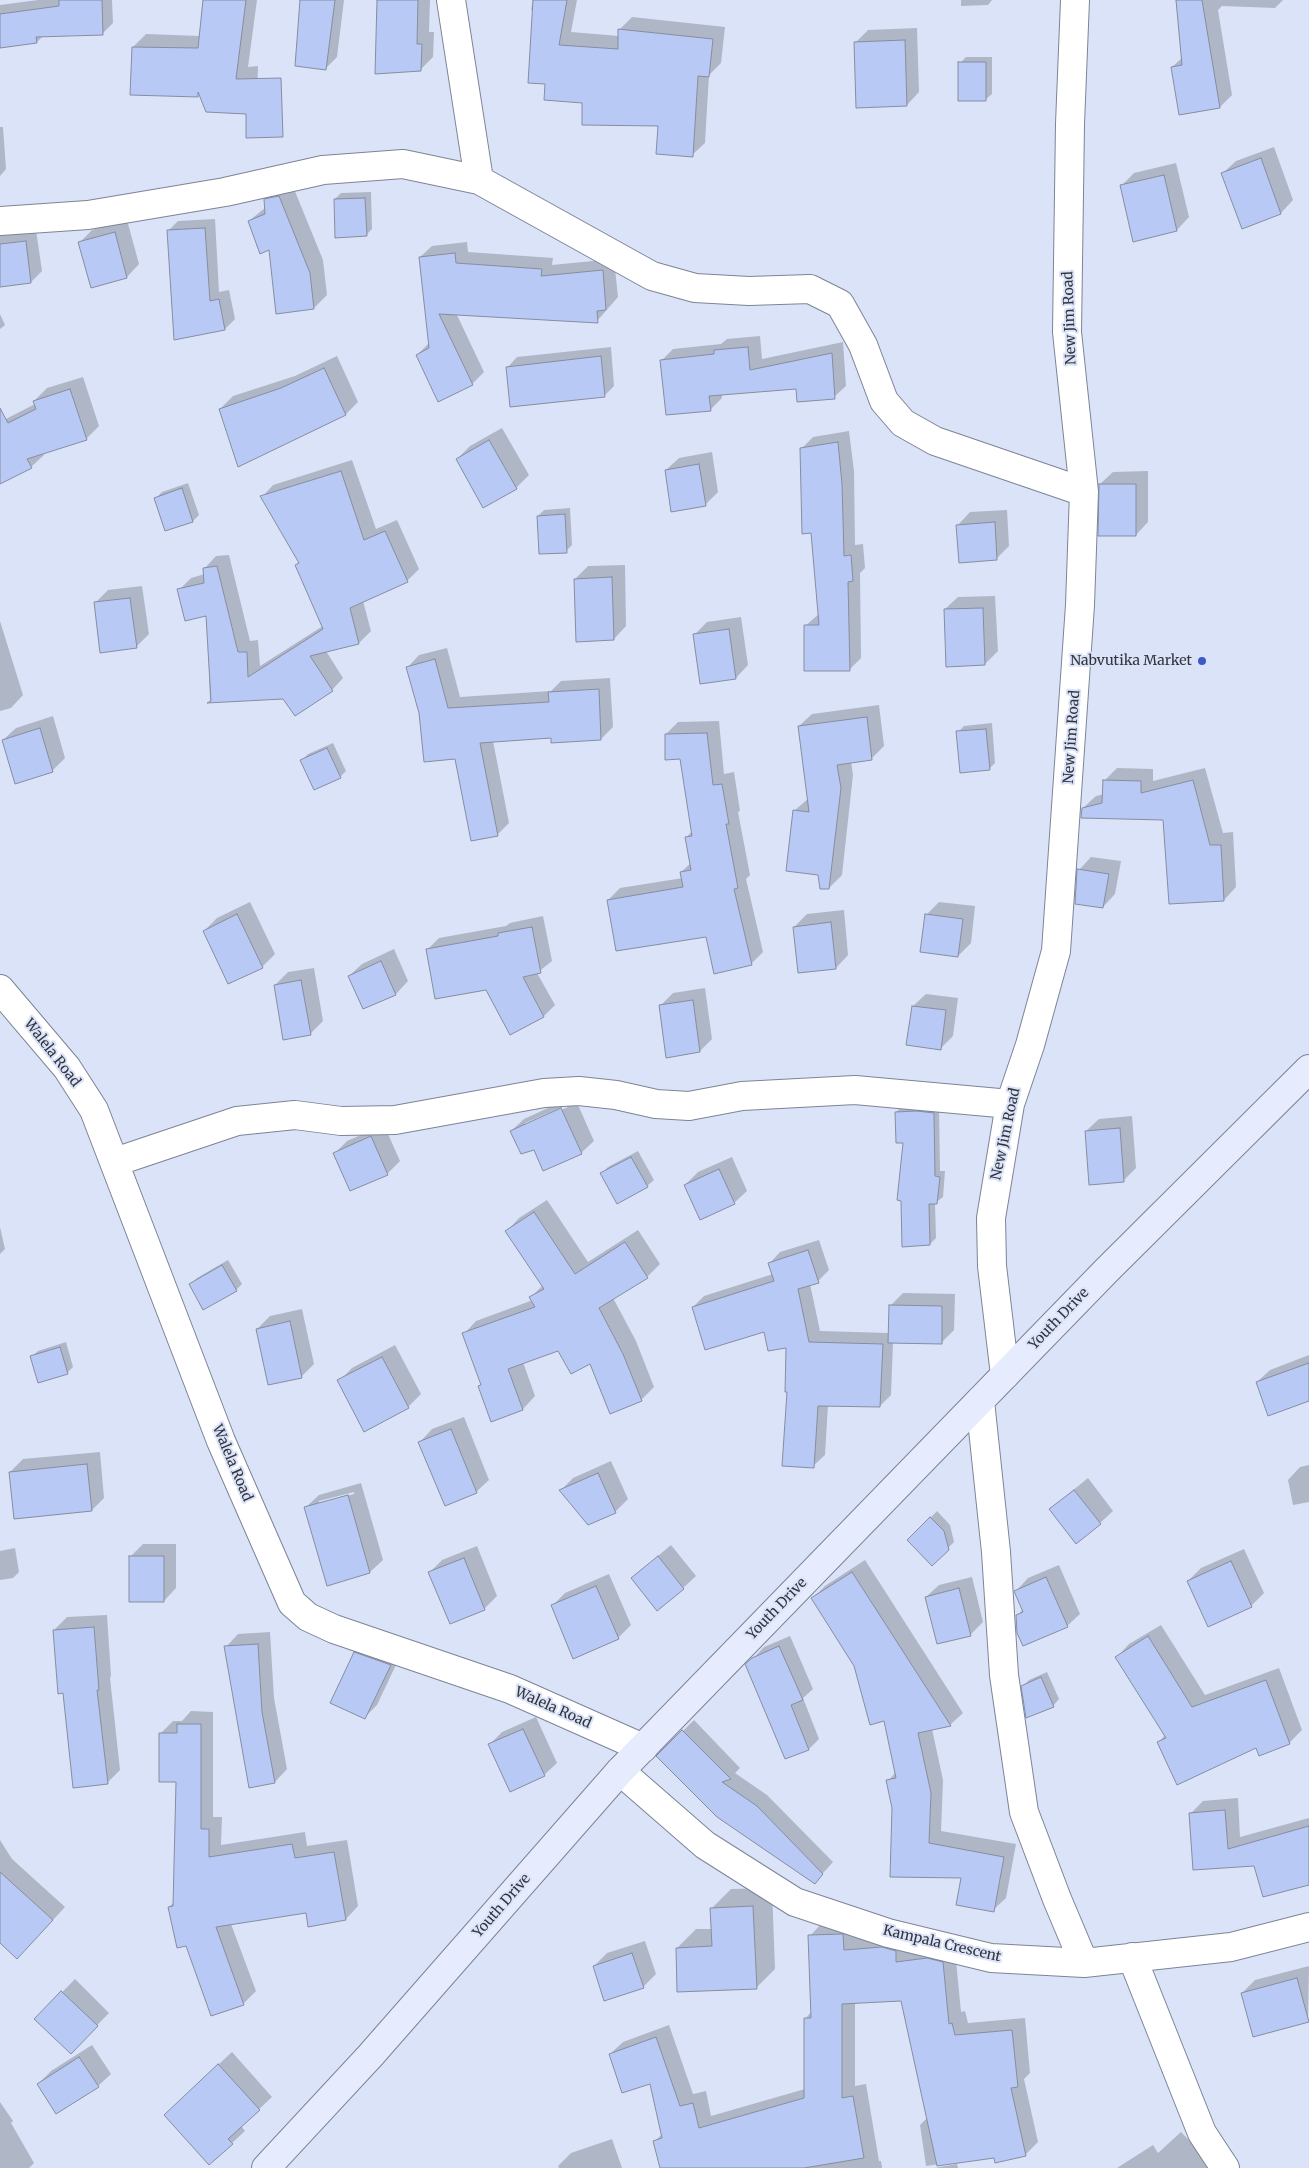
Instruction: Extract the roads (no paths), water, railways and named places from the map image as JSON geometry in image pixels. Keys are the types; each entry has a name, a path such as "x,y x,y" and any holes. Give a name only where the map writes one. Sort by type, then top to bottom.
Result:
{"street":[{"path":"451,0 479,180"},
{"name":"New Jim Road","path":"1005,1375 992,1266 992,1218 1010,1104 1030,1045 1056,951 1080,605 1084,492 1067,332 1070,124 1075,0"},
{"path":"0,221 88,215 225,192 323,170 404,164 479,180 652,276 695,288 750,291 810,290 840,304 863,345 884,401 904,423 935,441 1084,492"},
{"name":"Walela Road","path":"0,989 67,1068 94,1110 221,1441 292,1603 308,1617 334,1629 510,1689 643,1748"},
{"name":"Youth Drive","path":"266,2168 370,2056 620,1771 1106,1271 1309,1069"},
{"path":"115,1162 237,1121 295,1115 341,1121 395,1120 544,1093 579,1091 616,1095 656,1104 690,1106 742,1096 855,1090 1010,1104"},
{"path":"980,1401 996,1552 1004,1675 1024,1812 1057,1900 1084,1963"},
{"name":"Kampala Crescent","path":"620,1771 706,1846 794,1902 888,1933 991,1958 1084,1963 1231,1947 1309,1927"},
{"path":"1132,1957 1202,2133 1225,2168"}],"place":[{"name":"Nabvutika Market","path":"1202,661"}]}
